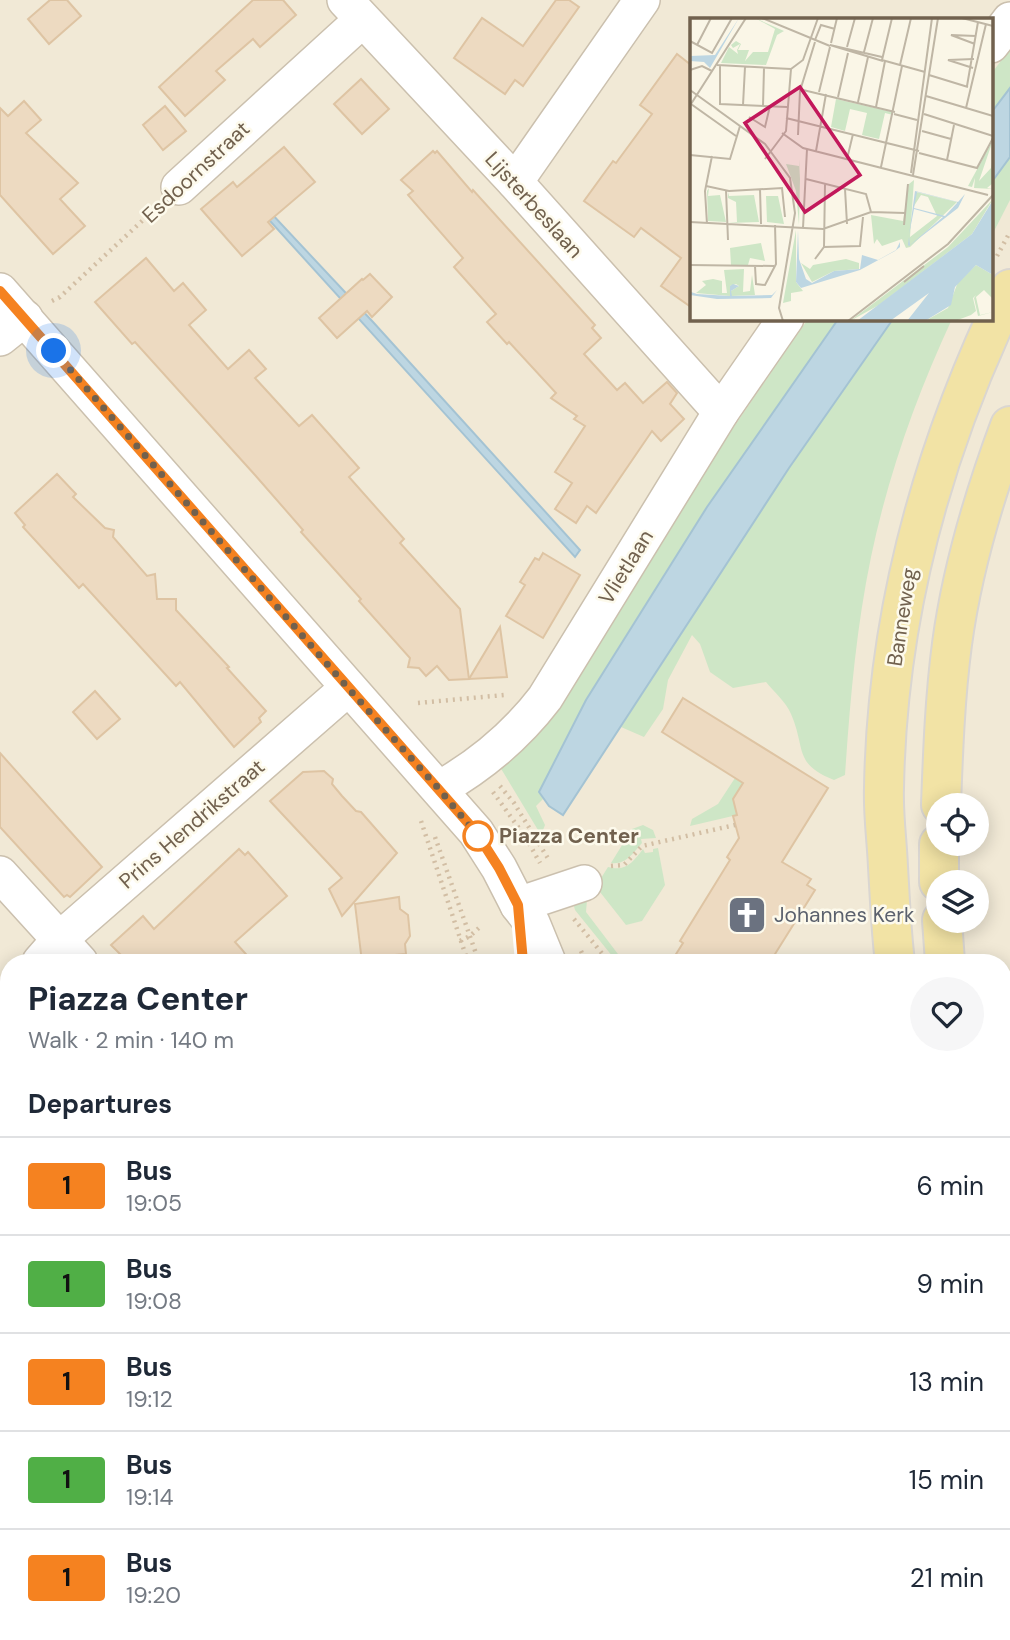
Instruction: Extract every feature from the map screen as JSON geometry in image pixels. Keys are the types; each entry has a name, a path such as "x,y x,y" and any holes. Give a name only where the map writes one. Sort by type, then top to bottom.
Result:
{"main road":[{"name":"Banneweg","path":"992,311 1002,276"},
{"name":"Banneweg","path":"894,954 884,789 897,633 912,556 937,462 989,320"},
{"path":"941,793 944,717 952,642 966,568 990,479 1010,426"},
{"path":"943,933 944,954"}],"street":[{"path":"515,182 642,0"},
{"name":"Lijsterbeslaan","path":"353,10 515,182 721,412"},
{"name":"Esdoornstraat","path":"179,187 353,10"},
{"path":"992,44 1010,20"},
{"path":"0,291 13,328 348,688 429,802 476,832 518,905 532,923 545,954"},
{"name":"Vlietlaan","path":"429,802 506,742 545,698 721,412 785,320"},
{"name":"Prins Hendrikstraat","path":"61,954 348,688"},
{"path":"0,874 59,954"},
{"path":"518,905 597,874"},
{"path":"518,905 522,954"}],"path":[{"name":"Esdoornstraat","path":"13,328 60,296 179,187"},
{"path":"1002,276 1010,232"},
{"path":"418,703 506,695"},
{"path":"429,802 424,838 465,954"},
{"path":"597,874 624,865 642,846 735,825"},
{"path":"460,941 481,926"}],"shaded area":[{"path":"0,0 1010,0 1010,954 0,954"}],"green space":[{"path":"1010,49 1010,88 992,112 992,73"},
{"path":"1010,157 1010,200 992,235 992,182"},
{"path":"807,320 838,320 707,507 586,700 539,792 543,799 536,806 545,825 541,835 500,767 534,739 689,492"},
{"path":"892,320 952,320 905,435 878,526 858,638 845,775 834,780 812,768 806,761 789,710 766,682 733,688 710,672 700,644 692,635 668,680 663,709 644,737 621,727 789,468"},
{"path":"735,778 743,783 737,815 690,826 692,819 718,804"},
{"path":"643,825 653,830 656,838 641,839 642,843 629,858 611,863 632,829"},
{"path":"658,848 665,885 642,921 626,925 600,892 598,883 608,867 624,867 643,849 645,853"},
{"path":"571,895 587,900 586,912 618,954 611,954 575,910"}],"water":[{"path":"1010,88 1010,157 992,182 992,112"},
{"path":"255,196 580,550 575,557 251,200"},
{"path":"838,320 892,320 789,468 563,815 549,806 539,792 586,700 707,507"}],"building":[{"path":"50,0 67,0 81,16 49,44 28,19"},
{"path":"253,0 283,0 296,15 260,47 253,39 216,71 225,80 185,116 159,87"},
{"path":"556,0 569,0 579,7 523,86 515,80 505,94 454,58 482,18 523,46"},
{"path":"677,54 690,64 690,306 661,286 681,258 641,228 634,237 584,201 652,114 640,105"},
{"path":"361,79 389,109 362,134 334,104"},
{"path":"24,101 41,120 26,133 78,183 60,199 85,226 53,254 0,195 0,108 8,116"},
{"path":"165,106 186,131 163,150 143,125"},
{"path":"284,147 315,182 268,222 274,229 242,256 201,209 233,182 237,187"},
{"path":"433,151 437,151 595,325 592,328 601,338 584,354 617,390 625,383 643,403 667,382 677,393 670,404 684,419 661,441 652,431 596,513 587,506 576,523 555,509 572,483 555,472 585,426 574,419 577,416 551,398 556,393 487,322 496,314 454,267 463,258 408,195 413,191 401,180"},
{"path":"146,258 174,291 183,283 206,310 189,325 228,369 249,350 266,369 255,378 299,426 312,415 359,468 349,477 404,539 400,543 460,609 469,679 449,680 437,666 426,676 419,668 408,667 410,658 301,532 303,530 135,342 132,344 95,302"},
{"path":"370,274 392,297 372,317 367,311 337,338 319,318"},
{"path":"57,474 76,494 73,497 105,528 114,530 113,537 147,576 155,574 157,599 176,599 176,610 266,711 259,718 261,722 234,747 180,682 176,686 83,584 79,588 23,527 25,525 15,513"},
{"path":"543,553 580,575 543,638 506,616 525,585 520,582 535,558 539,560"},
{"path":"500,627 507,677 469,679"},
{"path":"95,691 120,719 97,739 73,712"},
{"path":"683,698 828,788 782,862 811,879 807,885 815,890 775,954 676,954 683,943 680,941 730,860 727,857 739,838 733,816 737,815 733,799 743,783 662,732"},
{"path":"0,753 102,867 70,897 64,897 0,827"},
{"path":"324,771 333,779 332,784 342,796 356,811 361,812 397,853 342,916 329,889 342,878 270,801 303,772"},
{"path":"239,849 245,855 248,852 287,896 235,942 246,954 120,954 111,945 143,916 154,929"},
{"path":"399,897 400,909 408,915 410,936 405,944 406,954 361,954 355,904"}],"bus line":[{"name":"1","path":"0,291 476,832 518,905 522,954"}],"place":[{"name":"Piazza Center","path":"478,836"},
{"name":"Johannes Kerk","path":"747,915"}],"route":[{"path":"54,351 478,836"}]}
